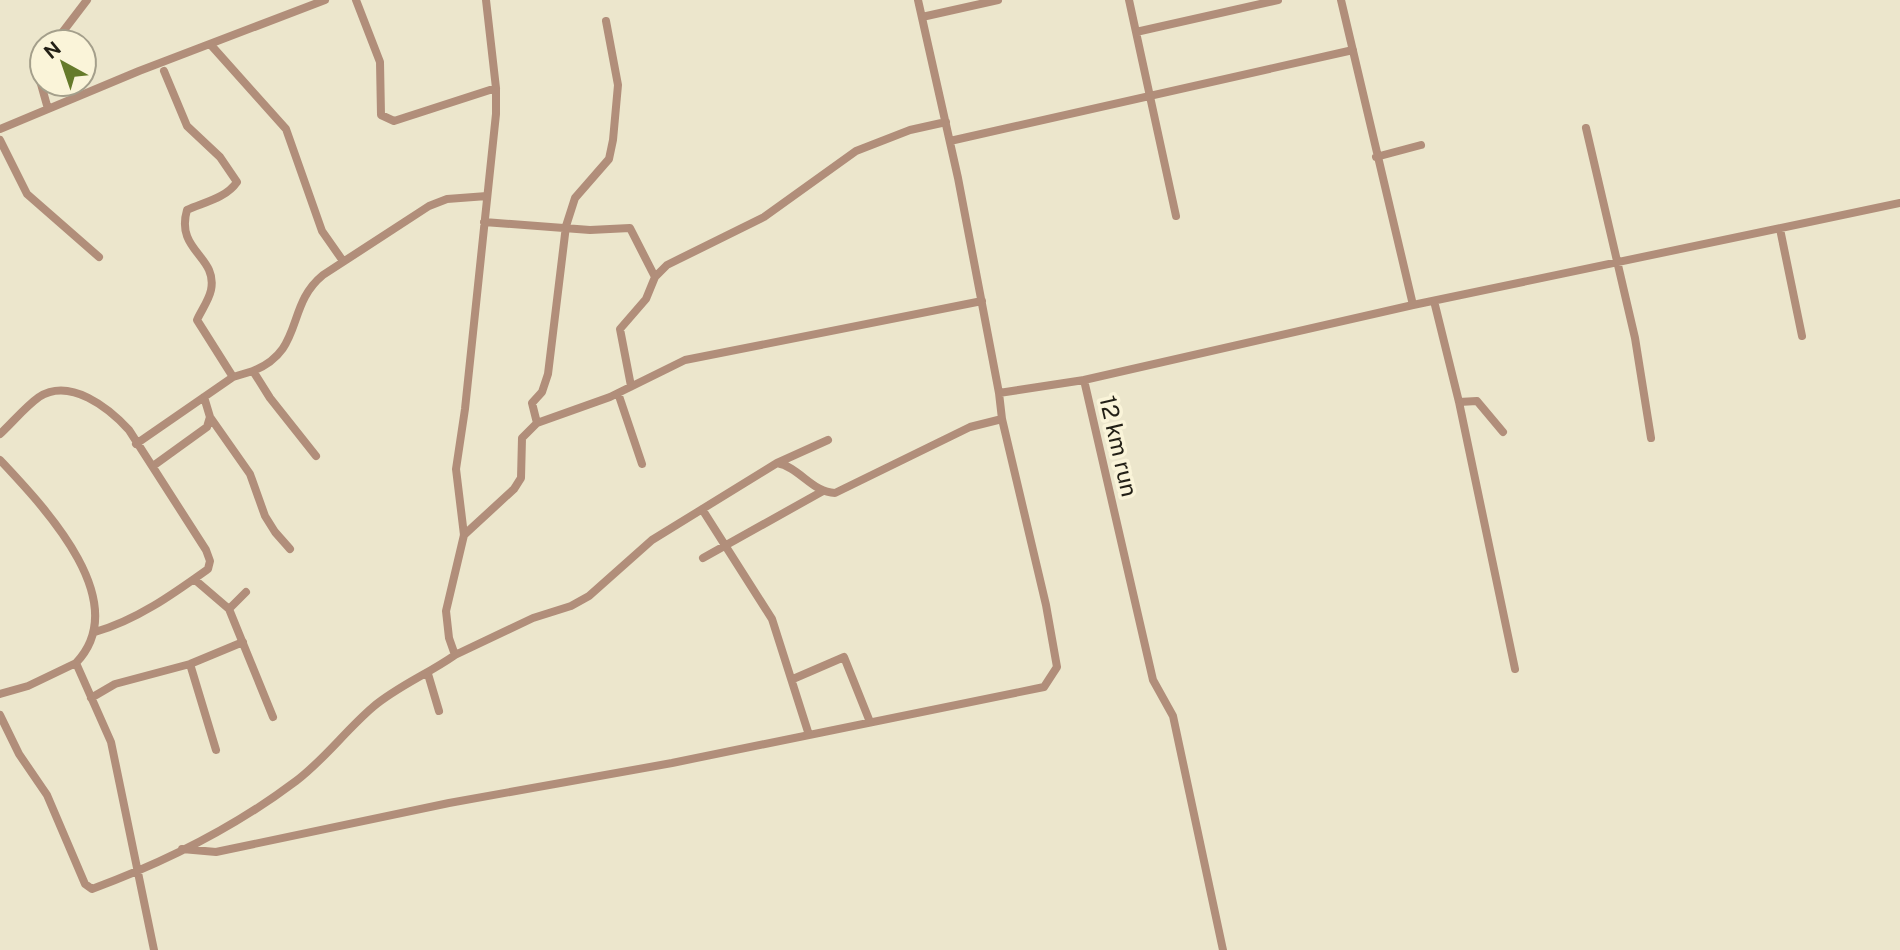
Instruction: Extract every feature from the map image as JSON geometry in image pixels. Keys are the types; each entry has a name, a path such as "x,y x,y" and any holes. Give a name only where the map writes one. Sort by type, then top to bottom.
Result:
{"street":[{"path":"66,28 87,0"},
{"path":"0,129 325,0"},
{"path":"356,0 380,62 381,115 394,121 496,88"},
{"path":"455,655 449,638 446,611 464,535 456,469 466,409 496,88 485,0"},
{"path":"181,849 216,852 449,803 809,735 1044,687 1053,677 1057,667 1046,605 1002,419 950,141 918,0"},
{"path":"922,17 998,0"},
{"path":"1129,0 1176,216"},
{"path":"1136,32 1278,0"},
{"path":"1341,0 1413,305"},
{"path":"537,423 532,403 542,393 548,374 566,226 575,198 609,159 613,140 618,85 606,21"},
{"path":"210,44 286,129 322,231 343,261"},
{"path":"950,141 1353,50"},
{"path":"164,71 187,126 220,157 237,182 218,198 187,210 183,225 186,238 212,276 211,293 197,320 233,377"},
{"path":"45,98 48,109"},
{"path":"631,386 620,329 646,299 655,276 667,265 764,217 856,150 910,131 946,122"},
{"path":"1586,128 1635,338 1651,438"},
{"path":"0,140 27,194 99,257"},
{"path":"1376,157 1421,145"},
{"path":"136,444 233,377 253,371 277,358 287,346 294,317 311,284 343,261 429,206 447,199 486,196"},
{"path":"1084,380 1413,305 1900,204"},
{"path":"484,222 566,226 590,230 630,228 655,276"},
{"path":"1780,229 1802,336"},
{"path":"464,535 514,489 523,465 522,438 537,423 618,393 685,360 982,301"},
{"path":"1434,301 1459,402 1515,668"},
{"path":"253,371 270,398 316,456"},
{"name":"12 km run","path":"999,393 1084,380 1153,680 1173,716 1223,950"},
{"path":"0,434 42,395 67,391 78,393 114,413 153,466 210,561 208,569 125,622 95,632"},
{"path":"618,393 642,464"},
{"path":"204,397 209,417 250,474 265,516 290,549"},
{"path":"1459,402 1477,401 1503,432"},
{"path":"153,466 207,427 209,417"},
{"path":"777,463 787,465 823,491 835,493 970,427 1002,419"},
{"path":"0,715 19,754 47,795 88,888 92,889 139,870 220,830 297,780 373,707 398,688 428,674 455,655 533,618 571,606 589,596 652,540 777,463 828,440"},
{"path":"0,460 52,523 83,568 95,610 95,632 87,651 76,663 28,686 0,694"},
{"path":"703,558 823,491"},
{"path":"702,509 772,618 809,735"},
{"path":"194,579 229,609 273,717"},
{"path":"229,609 246,593"},
{"path":"91,698 115,684 190,664 243,642"},
{"path":"793,679 844,657 870,722"},
{"path":"76,663 111,742 154,950"},
{"path":"190,664 216,750"},
{"path":"428,674 439,711"}]}
